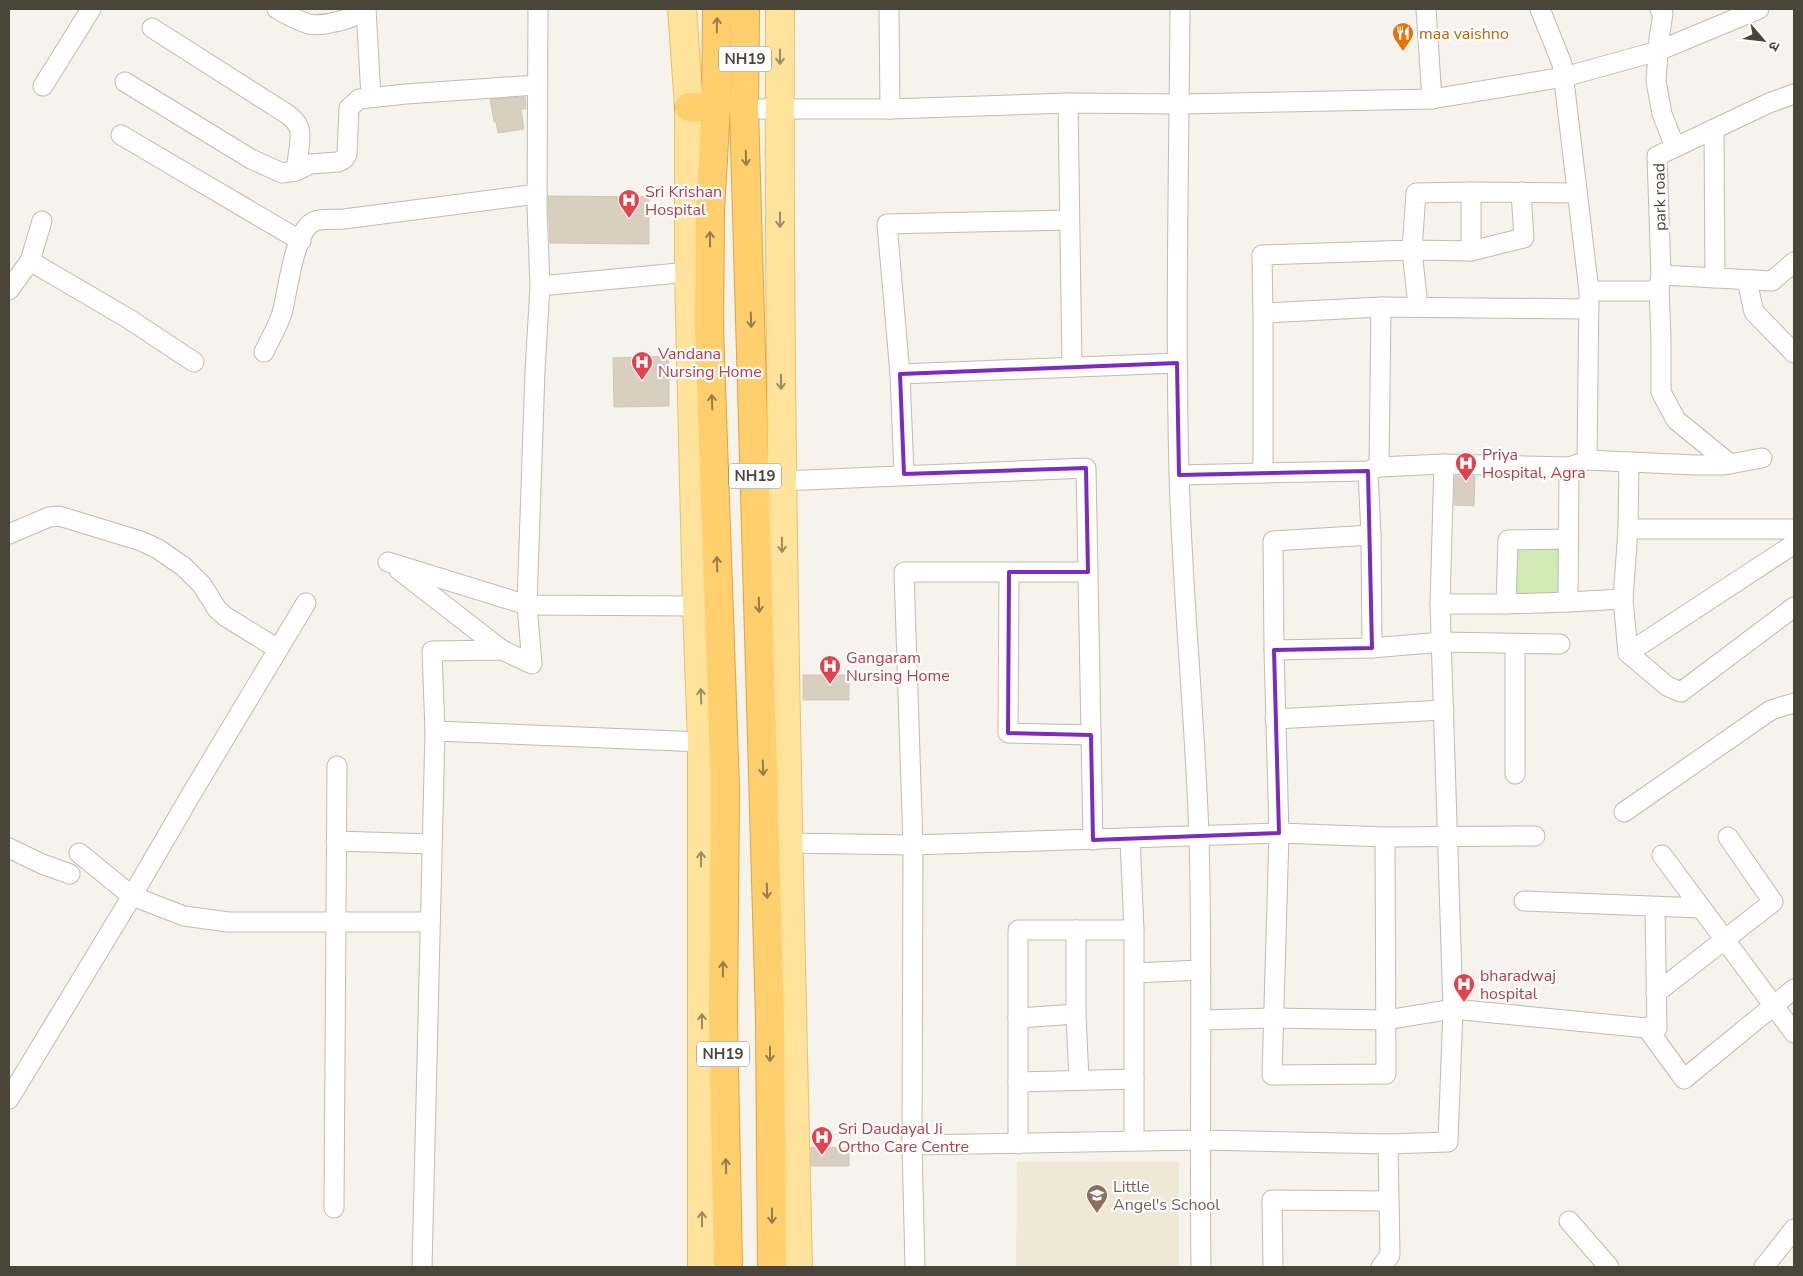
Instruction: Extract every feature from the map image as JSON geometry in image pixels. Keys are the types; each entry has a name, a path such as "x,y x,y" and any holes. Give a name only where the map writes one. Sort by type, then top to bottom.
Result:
{"highway":[{"name":"NH19","path":"717,9 716,108 710,210 709,327 725,789 722,1019 728,1267"},
{"name":"NH19","path":"745,9 744,109 776,843 770,1019 772,1267"},
{"path":"689,107 716,108"}],"main road":[{"path":"682,9 689,107 689,272 702,742 702,1267"},
{"path":"780,9 781,481 776,843 798,1267"}],"street":[{"path":"43,86 91,9"},
{"path":"276,9 308,24 318,25 323,16 356,16 365,9"},
{"path":"365,9 371,97"},
{"path":"538,9 537,194 540,286 535,371 527,605 532,664 502,650 388,562 527,605 697,606"},
{"path":"890,9 890,109"},
{"path":"1180,9 1177,363 1179,474 1199,836 1202,1020 1199,1140 1200,1267"},
{"path":"1426,9 1432,99"},
{"path":"1540,9 1562,64 1589,300 1587,460"},
{"path":"1660,9 1663,14 1656,80 1662,114 1675,147"},
{"path":"744,109 890,109 1068,103 1180,104 1432,99 1564,77 1658,52 1758,9"},
{"path":"152,28 294,120 299,127 300,134 296,171"},
{"path":"125,82 250,160 282,173 296,171 310,164 338,162 344,159 347,154 349,108 358,99 538,85"},
{"name":"park road","path":"1660,281 1657,156 1769,103 1794,94"},
{"path":"1068,103 1072,367"},
{"path":"1714,129 1715,278"},
{"path":"121,135 301,241"},
{"path":"1471,192 1471,251"},
{"path":"1263,473 1262,255 1412,250 1471,251 1524,238 1521,192"},
{"path":"1418,307 1412,250 1416,193 1577,193"},
{"path":"264,352 282,312 293,261 301,241 306,229 317,220 344,219 537,194"},
{"path":"904,474 900,374 887,224 1070,220"},
{"path":"9,290 30,261 42,221"},
{"path":"30,261 129,319 194,362"},
{"path":"1263,312 1589,300 1652,291 1660,281 1715,278 1772,281 1794,262"},
{"path":"540,286 689,272"},
{"path":"1747,280 1754,312 1794,353"},
{"path":"1660,281 1661,392 1676,420 1730,464"},
{"path":"1372,648 1373,469 1381,307"},
{"path":"900,374 1177,363"},
{"path":"1179,474 1373,469 1444,464 1569,467 1587,460 1694,465 1730,464 1762,458"},
{"path":"1629,462 1628,529 1623,599 1628,653 1668,686 1681,692 1792,615"},
{"path":"912,1145 1199,1140 1388,1144 1448,1142 1453,1009 1440,604 1444,464"},
{"path":"1568,602 1569,467"},
{"path":"781,481 904,474 1086,468 1093,840"},
{"path":"9,534 58,516 140,541 184,567 202,584 217,609 226,617 278,649"},
{"path":"1628,529 1794,529"},
{"path":"1372,535 1272,541 1279,833 1272,1075 1386,1074 1384,837"},
{"path":"1506,604 1508,540 1568,539"},
{"path":"1628,653 1794,544"},
{"path":"915,1267 912,1145 913,845 904,572 1088,572"},
{"path":"1009,572 1008,733 1091,735"},
{"path":"1440,604 1506,604 1623,599"},
{"path":"9,1099 306,604"},
{"path":"1274,650 1372,648 1442,642 1560,644"},
{"path":"1515,644 1515,774"},
{"path":"422,1267 435,731 432,651 502,650"},
{"path":"1624,812 1771,710 1794,703"},
{"path":"1275,719 1444,710"},
{"path":"435,731 702,742"},
{"path":"334,1208 337,766"},
{"path":"776,843 913,845 1279,833 1384,837 1535,836"},
{"path":"1656,993 1773,902 1728,837"},
{"path":"1130,838 1134,930 1134,1141"},
{"path":"336,841 432,844"},
{"path":"9,848 42,864 70,874"},
{"path":"79,853 132,896 184,916 228,922 430,922"},
{"path":"1662,855 1794,1033"},
{"path":"1524,901 1701,908"},
{"path":"1202,1020 1273,1018 1386,1020 1453,1009 1657,1029 1655,907"},
{"path":"1018,1144 1018,930 1134,930"},
{"path":"1076,930 1076,1014 1079,1080"},
{"path":"1134,972 1201,970"},
{"path":"1646,1027 1684,1079 1794,989"},
{"path":"1018,1018 1076,1014"},
{"path":"1018,1082 1134,1079"},
{"path":"1381,1267 1390,1255 1388,1144"},
{"path":"1273,1267 1272,1200 1389,1201"},
{"path":"1569,1221 1609,1267"},
{"path":"1764,1267 1794,1229"}],"highlighted area":[{"path":"1177,363 1179,475 1368,471 1372,648 1274,650 1279,833 1093,840 1091,735 1008,733 1009,572 1088,572 1086,468 904,474 900,374"}],"shaded area":[{"name":"Little Angel's School","path":"1017,1162 1179,1162 1179,1267 1016,1267"}],"green space":[{"path":"1562,548 1561,597 1513,597 1514,549"}],"building":[{"path":"525,97 526,109 521,109 524,129 498,133 490,99"},
{"path":"548,196 649,197 649,244 550,243"},
{"path":"669,356 669,406 614,407 613,358"},
{"path":"1455,476 1475,476 1474,506 1454,505"},
{"path":"803,675 849,675 849,700 803,700"},
{"path":"811,1147 849,1148 849,1166 811,1166"}],"place":[{"name":"maa vaishno","path":"1403,52"},
{"name":"Sri Krishan Hospital","path":"629,219"},
{"name":"Vandana Nursing Home","path":"642,381"},
{"name":"Priya Hospital, Agra","path":"1466,482"},
{"name":"Gangaram Nursing Home","path":"830,685"},
{"name":"bharadwaj hospital","path":"1464,1003"},
{"name":"Sri Daudayal Ji Ortho Care Centre","path":"822,1156"},
{"name":"Little Angel's School","path":"1097,1214"}]}
